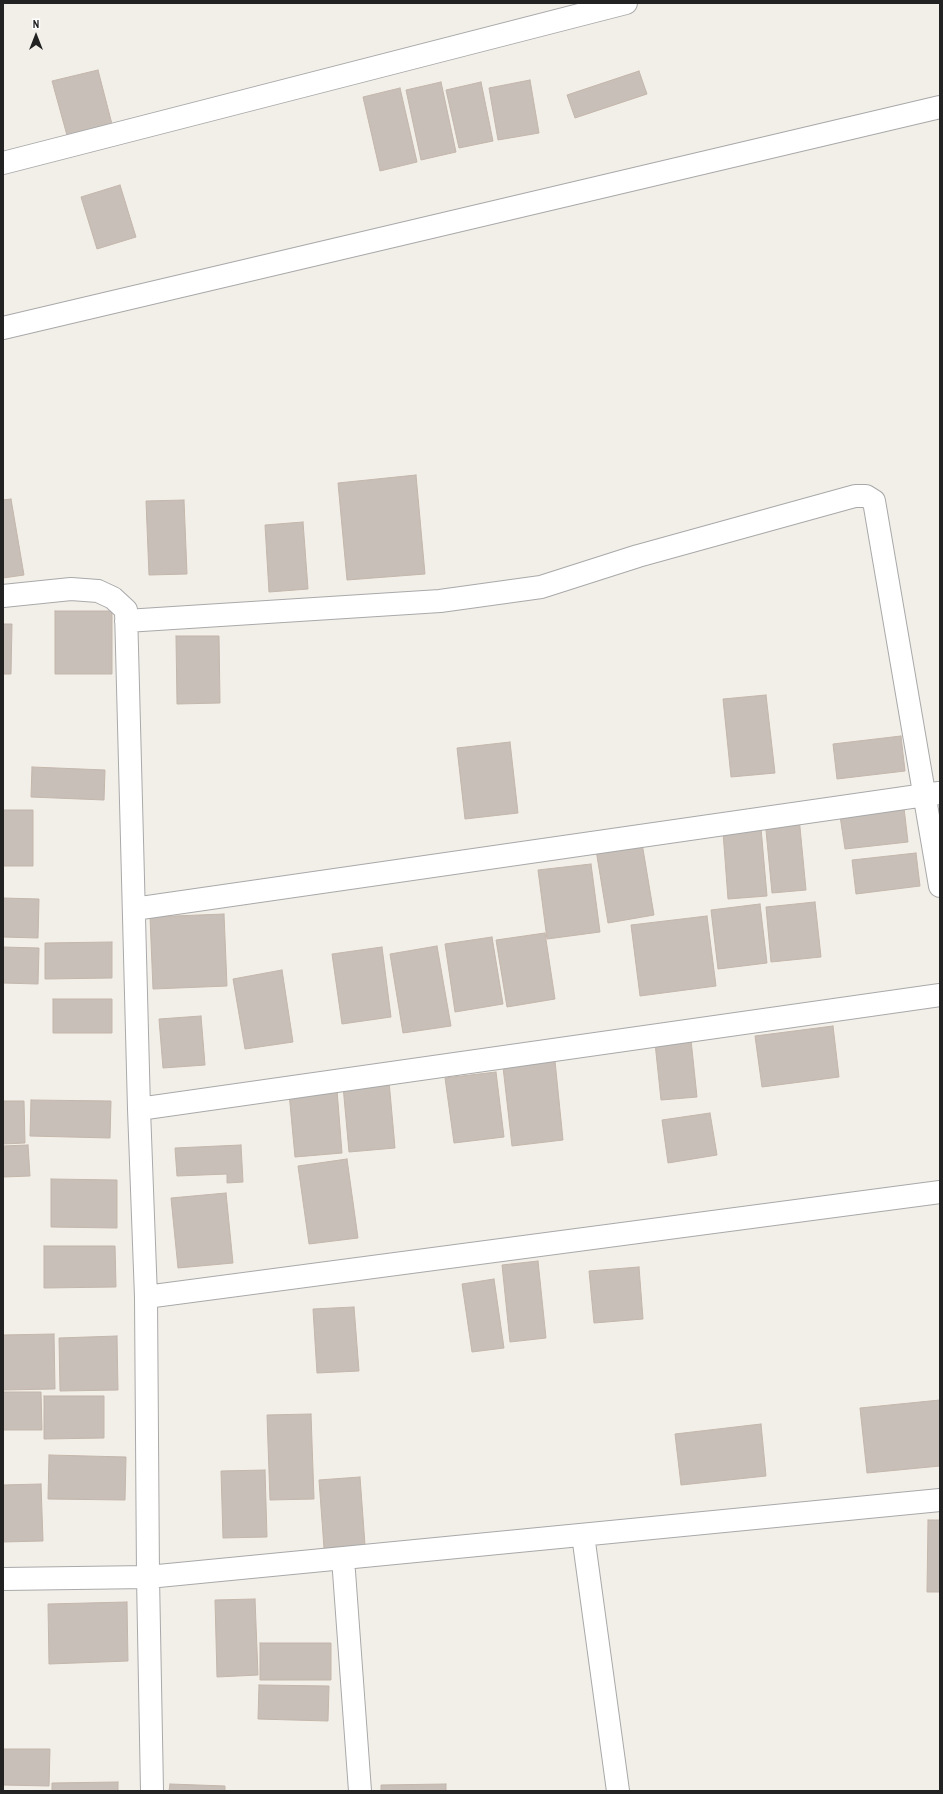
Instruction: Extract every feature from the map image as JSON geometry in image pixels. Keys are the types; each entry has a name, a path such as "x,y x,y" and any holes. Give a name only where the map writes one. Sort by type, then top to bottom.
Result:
{"street":[{"path":"3,163 626,3"},
{"path":"3,328 940,107"},
{"path":"126,621 440,601 541,587 646,554 855,496 866,496 874,501 933,794 940,886"},
{"path":"3,596 71,589 98,591 113,598 126,610 139,1109 146,1297 148,1577 152,1791"},
{"path":"134,909 933,794"},
{"path":"139,1109 940,995"},
{"path":"146,1297 940,1192"},
{"path":"3,1579 148,1577 940,1500"},
{"path":"583,1535 618,1791"},
{"path":"343,1558 360,1791"}],"building":[{"path":"98,70 113,128 68,139 52,81"},
{"path":"639,71 647,94 575,118 567,95"},
{"path":"530,80 539,133 498,140 489,88"},
{"path":"441,82 456,152 421,160 406,90"},
{"path":"481,82 493,141 459,148 446,90"},
{"path":"400,88 417,162 380,171 363,97"},
{"path":"120,185 136,237 97,249 81,197"},
{"path":"416,475 425,574 347,580 338,483"},
{"path":"11,499 24,575 3,578 3,500"},
{"path":"184,500 187,574 149,575 146,501"},
{"path":"303,522 308,589 269,592 265,525"},
{"path":"55,611 112,611 112,674 55,674"},
{"path":"3,624 12,624 11,674 3,674"},
{"path":"176,636 219,636 220,703 177,704"},
{"path":"766,695 775,773 731,777 723,699"},
{"path":"901,736 905,771 837,779 833,744"},
{"path":"510,742 518,813 465,819 457,748"},
{"path":"32,767 105,770 104,800 31,797"},
{"path":"904,808 908,842 845,849 840,816"},
{"path":"3,810 33,810 33,866 3,866"},
{"path":"799,817 806,890 772,893 765,820"},
{"path":"761,828 767,896 728,899 723,832"},
{"path":"641,837 654,915 608,923 595,844"},
{"path":"916,853 920,886 856,894 852,860"},
{"path":"591,864 600,932 547,939 538,870"},
{"path":"3,898 39,899 38,938 3,937"},
{"path":"815,902 821,957 771,962 766,907"},
{"path":"760,904 767,963 718,969 711,910"},
{"path":"224,914 227,986 153,989 150,917"},
{"path":"707,916 716,986 640,996 631,925"},
{"path":"545,933 555,999 507,1007 496,940"},
{"path":"492,937 503,1004 455,1012 445,944"},
{"path":"112,942 112,978 45,979 45,943"},
{"path":"437,946 451,1026 403,1033 390,954"},
{"path":"3,947 39,948 38,984 3,983"},
{"path":"382,947 391,1017 342,1024 332,954"},
{"path":"282,970 293,1042 245,1049 233,979"},
{"path":"53,999 112,999 112,1033 53,1033"},
{"path":"201,1016 205,1065 163,1068 159,1019"},
{"path":"833,1026 839,1077 762,1087 755,1036"},
{"path":"691,1040 697,1097 661,1100 655,1043"},
{"path":"555,1061 563,1140 512,1146 503,1067"},
{"path":"496,1072 504,1137 454,1143 445,1078"},
{"path":"389,1081 395,1148 349,1152 343,1086"},
{"path":"337,1090 342,1153 295,1157 289,1093"},
{"path":"31,1100 111,1101 110,1138 30,1136"},
{"path":"3,1101 24,1101 25,1143 3,1144"},
{"path":"710,1113 717,1155 668,1163 662,1120"},
{"path":"28,1145 30,1176 3,1177 3,1146"},
{"path":"241,1145 243,1182 227,1183 227,1174 177,1176 175,1148"},
{"path":"347,1159 358,1238 309,1244 298,1166"},
{"path":"51,1179 117,1180 117,1228 51,1227"},
{"path":"226,1193 233,1263 178,1268 171,1198"},
{"path":"44,1246 115,1246 116,1287 44,1288"},
{"path":"538,1261 546,1338 510,1342 502,1265"},
{"path":"639,1267 643,1319 594,1323 589,1271"},
{"path":"494,1279 504,1348 472,1352 462,1284"},
{"path":"354,1307 359,1371 317,1373 313,1309"},
{"path":"54,1334 55,1389 3,1390 3,1335"},
{"path":"117,1336 118,1390 60,1391 59,1338"},
{"path":"3,1392 41,1392 42,1430 3,1430"},
{"path":"44,1396 104,1396 104,1438 44,1439"},
{"path":"940,1400 940,1466 867,1473 860,1408"},
{"path":"311,1414 314,1499 270,1500 267,1415"},
{"path":"761,1424 766,1476 681,1485 675,1434"},
{"path":"49,1455 126,1457 125,1500 48,1499"},
{"path":"265,1470 267,1537 223,1538 221,1471"},
{"path":"360,1477 365,1545 324,1548 319,1480"},
{"path":"41,1484 43,1541 3,1542 3,1485"},
{"path":"928,1520 940,1520 940,1592 927,1592"},
{"path":"255,1599 258,1675 217,1677 215,1600"},
{"path":"127,1602 128,1661 49,1664 48,1604"},
{"path":"260,1643 331,1643 331,1680 260,1680"},
{"path":"259,1685 329,1686 328,1721 258,1719"},
{"path":"3,1749 50,1749 49,1786 3,1785"},
{"path":"118,1782 118,1791 52,1791 52,1783"},
{"path":"170,1784 225,1786 225,1791 169,1791"},
{"path":"446,1784 446,1791 381,1791 381,1785"}]}
